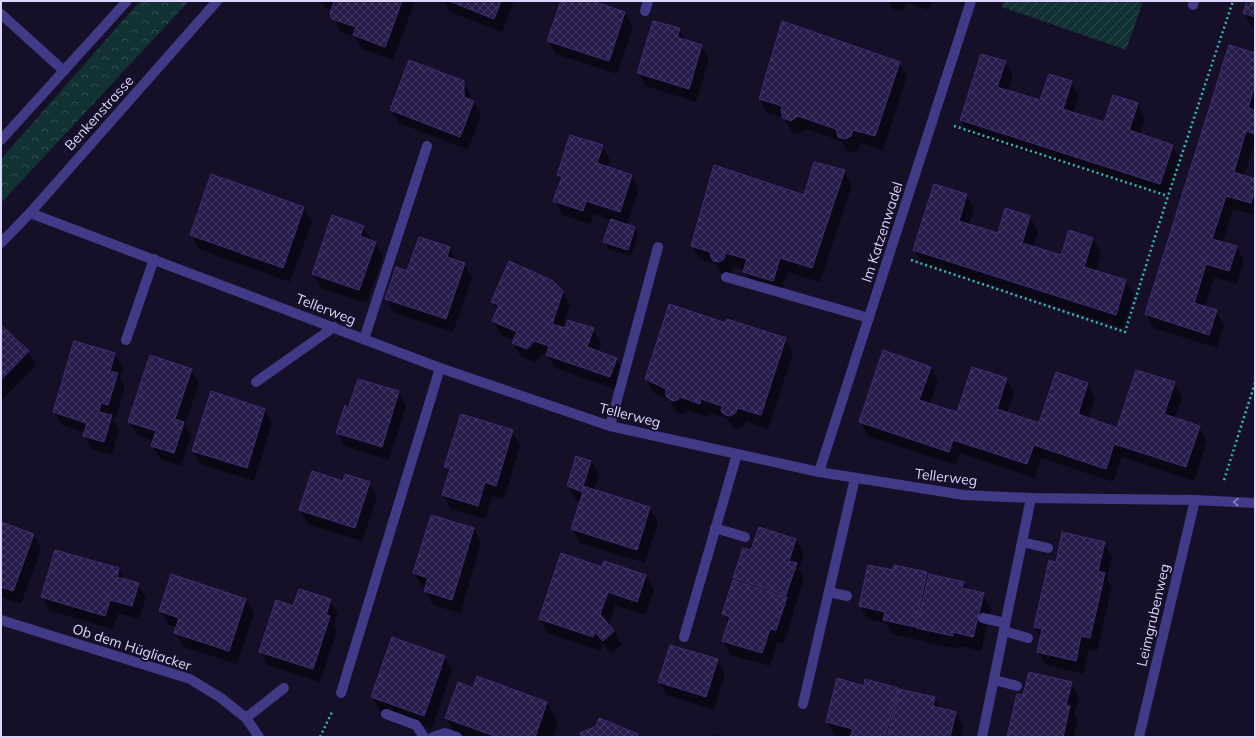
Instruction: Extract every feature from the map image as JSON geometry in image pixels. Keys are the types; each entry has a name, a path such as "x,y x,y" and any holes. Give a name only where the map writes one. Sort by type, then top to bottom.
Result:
{"street":[{"path":"1,140 127,1"},
{"name":"Benkenstrasse","path":"1,243 217,1"},
{"path":"645,11 648,1"},
{"name":"Im Katzenwadel","path":"819,472 970,1"},
{"path":"1,14 64,71"},
{"path":"364,339 427,146"},
{"name":"Tellerweg","path":"30,212 440,368 610,426 819,472 964,495 1031,498 1195,500 1255,503"},
{"path":"610,426 658,247"},
{"path":"126,340 154,259"},
{"path":"726,277 869,318"},
{"path":"256,382 334,327"},
{"path":"341,693 440,368"},
{"path":"684,637 737,454"},
{"path":"803,704 855,478"},
{"path":"982,737 1031,498"},
{"name":"Leimgrubenweg","path":"1139,737 1195,500"},
{"path":"716,528 745,537"},
{"path":"1022,542 1048,548"},
{"path":"829,592 847,596"},
{"path":"983,618 1028,638"},
{"name":"Ob dem Hügliacker","path":"1,620 190,679 221,698 246,718 260,737"},
{"path":"994,680 1017,686"},
{"path":"246,718 284,688"},
{"path":"386,714 416,724 424,737"},
{"path":"433,737 444,733 457,737"}],"path":[{"path":"889,253 1125,332 1168,196 1233,1"},
{"path":"932,119 1168,196"},
{"path":"1217,502 1255,383"},
{"path":"320,737 341,693"}],"green space":[{"path":"140,1 189,1 1,203 1,159"},
{"path":"1004,1 1143,1 1126,50 1002,7"}],"building":[{"path":"332,1 402,1 385,47 353,35 356,27 332,19 330,13 334,2"},
{"path":"449,1 501,1 494,19"},
{"path":"561,1 592,1 625,12 609,61 547,41"},
{"path":"1247,1 1255,1 1255,17 1243,13"},
{"path":"653,21 680,28 677,37 702,45 689,89 637,73"},
{"path":"782,21 900,62 875,136 853,130 851,136 845,139 838,137 836,129 798,116 791,121 783,118 781,111 782,106 759,99"},
{"path":"1229,45 1255,53 1255,84 1248,108 1255,110 1255,134 1246,131 1234,172 1255,179 1255,189 1251,203 1226,196 1212,239 1237,246 1229,271 1206,264 1194,303 1217,310 1209,335 1145,314"},
{"path":"981,54 1006,61 997,87 1040,100 1049,74 1072,81 1063,109 1104,122 1113,95 1138,103 1129,130 1173,145 1160,184 960,120"},
{"path":"409,60 464,81 464,97 474,101 460,137 390,110"},
{"path":"570,135 603,145 597,163 632,175 620,212 586,201 583,211 553,201 562,177 557,175"},
{"path":"814,162 845,170 812,268 780,258 773,281 743,272 747,259 725,253 724,259 719,262 713,261 710,252 691,246 714,165 804,195"},
{"path":"211,174 304,207 283,268 190,235"},
{"path":"934,184 967,194 959,221 998,233 1005,208 1030,216 1022,243 1061,255 1069,230 1093,238 1084,267 1126,280 1116,315 913,250"},
{"path":"332,215 364,226 360,236 376,242 359,290 312,274"},
{"path":"611,219 635,227 628,250 603,242"},
{"path":"419,237 450,247 447,257 465,263 446,319 385,299 396,267 407,271"},
{"path":"509,261 553,281 563,291 552,324 565,328 568,320 594,328 587,347 617,358 610,377 546,355 549,346 534,341 527,349 512,343 517,332 492,321 499,305 491,302"},
{"path":"669,304 726,323 727,319 786,338 761,415 738,408 735,413 730,416 725,415 721,411 722,406 701,399 700,404 681,397 672,401 666,396 666,389 645,379"},
{"path":"1,325 29,351 1,380"},
{"path":"74,341 115,353 110,371 118,373 108,405 101,403 99,412 112,415 104,442 83,436 87,423 53,412"},
{"path":"883,350 931,367 919,400 957,412 972,367 1007,378 997,409 1039,423 1056,372 1088,383 1078,414 1117,428 1136,370 1175,382 1164,414 1200,426 1186,467 1114,444 1106,469 1034,445 1027,464 953,440 949,452 859,422"},
{"path":"150,355 192,369 175,419 184,422 174,453 151,446 156,431 128,422"},
{"path":"358,379 399,391 382,447 336,433 345,405 348,409"},
{"path":"211,391 265,409 247,468 192,451"},
{"path":"461,414 513,430 496,486 485,482 478,506 442,495 450,469 444,467"},
{"path":"576,456 591,461 583,486 650,507 637,550 571,529 583,492 567,486"},
{"path":"312,471 343,481 345,474 370,482 355,528 299,510"},
{"path":"431,515 474,528 452,600 424,591 428,578 413,573"},
{"path":"1,522 34,534 13,591 1,587"},
{"path":"759,527 796,539 789,561 797,563 786,595 733,578 743,548 751,550"},
{"path":"1062,532 1105,542 1098,571 1105,573 1090,638 1081,636 1076,661 1037,652 1042,629 1034,627 1049,560 1056,562"},
{"path":"55,550 119,568 117,577 139,583 132,606 110,600 105,616 41,597"},
{"path":"561,553 602,567 604,561 646,575 637,602 608,592 600,614 614,631 603,641 595,632 593,637 539,619"},
{"path":"868,565 893,570 894,565 927,572 915,627 883,620 885,612 859,606"},
{"path":"171,574 246,599 229,651 174,633 179,618 159,611"},
{"path":"929,574 964,582 962,588 984,593 973,637 953,632 953,636 916,628"},
{"path":"733,580 787,597 776,630 770,629 762,653 722,641 730,617 722,614"},
{"path":"299,589 331,599 326,615 330,616 313,669 259,652 276,600 293,606"},
{"path":"392,637 445,656 424,716 371,697"},
{"path":"670,645 718,659 706,697 658,682"},
{"path":"1029,672 1072,682 1066,705 1070,706 1063,737 1007,737 1017,694 1023,695"},
{"path":"477,676 547,702 535,737 497,737 445,718 458,682 473,688"},
{"path":"837,678 864,686 865,679 898,688 885,737 850,737 853,729 826,722"},
{"path":"899,689 935,697 933,706 956,712 950,737 887,737"},
{"path":"599,718 638,734 637,737 581,737 580,733 596,726"}]}
